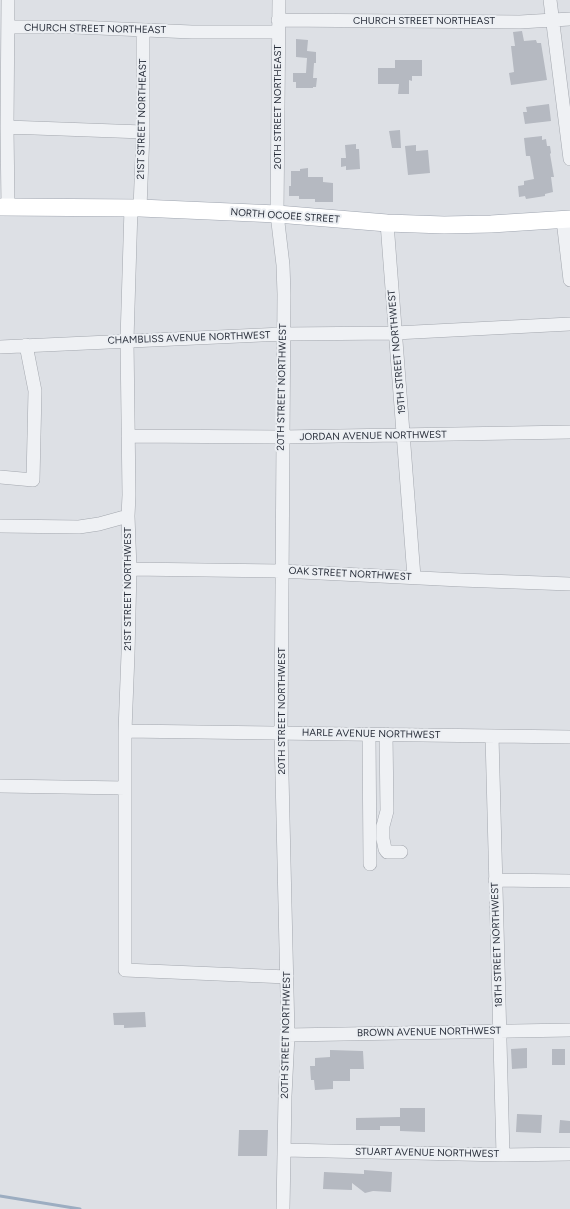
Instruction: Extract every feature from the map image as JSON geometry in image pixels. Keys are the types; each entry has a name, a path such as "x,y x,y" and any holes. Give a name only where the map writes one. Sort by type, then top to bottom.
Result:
{"main road":[{"name":"NORTH OCOEE STREET","path":"4,207 136,208 277,214 387,223 491,224 567,220"}],"street":[{"path":"4,207 9,183 7,127 9,27 8,0"},
{"name":"20TH STREET NORTHEAST","path":"277,214 278,0"},
{"path":"550,0 570,159"},
{"name":"CHURCH STREET NORTHEAST","path":"9,27 75,27 192,32 278,26 570,19"},
{"name":"21ST STREET NORTHEAST","path":"136,208 143,132 143,30"},
{"path":"7,127 143,132"},
{"name":"21ST STREET NORTHWEST","path":"136,208 127,340 128,516 130,569 125,731 125,970 287,977"},
{"name":"20TH STREET NORTHWEST","path":"277,214 283,265 281,732 288,1035 285,1096 283,1209"},
{"path":"567,220 570,280"},
{"name":"19TH STREET NORTHWEST","path":"387,223 414,577"},
{"name":"CHAMBLISS AVENUE NORTHWEST","path":"0,347 283,334 395,333 570,324"},
{"path":"0,477 33,480 34,391 26,345"},
{"name":"JORDAN AVENUE NORTHWEST","path":"128,436 282,437 570,432"},
{"path":"0,526 79,527 99,524 128,516"},
{"name":"OAK STREET NORTHWEST","path":"130,569 281,571 570,584"},
{"name":"HARLE AVENUE NORTHWEST","path":"125,731 570,737"},
{"path":"369,734 370,864"},
{"path":"386,734 387,811 383,826 383,839 387,852 401,852"},
{"name":"18TH STREET NORTHWEST","path":"492,736 504,1155"},
{"path":"0,786 125,788"},
{"path":"495,880 570,881"},
{"name":"BROWN AVENUE NORTHWEST","path":"288,1035 500,1030 570,1030"},
{"name":"STUART AVENUE NORTHWEST","path":"285,1150 504,1155 570,1154"}],"building":[{"path":"522,31 524,41 536,40 537,43 541,43 547,80 511,85 509,73 514,72 511,46 515,46 513,32"},
{"path":"296,39 308,40 307,51 316,52 316,63 314,63 313,78 317,78 316,87 296,88 296,82 293,82 293,73 306,73 307,58 296,57"},
{"path":"395,60 422,60 422,76 412,76 412,81 409,80 409,94 398,94 399,84 378,84 378,68 395,68"},
{"path":"549,104 551,121 525,124 523,112 527,112 526,107"},
{"path":"400,130 401,148 392,148 389,131"},
{"path":"542,136 542,140 546,139 547,146 550,146 554,177 551,177 553,192 545,194 545,196 526,199 525,196 519,197 518,186 524,185 524,181 534,179 530,156 526,156 524,138"},
{"path":"356,144 356,149 359,149 360,169 346,170 346,166 341,167 341,158 346,158 345,145"},
{"path":"416,145 416,151 428,150 430,173 408,175 405,146"},
{"path":"308,168 308,177 323,177 323,182 333,183 333,202 315,202 315,199 299,199 299,196 289,196 291,171 300,171 300,169"},
{"path":"145,1012 146,1027 124,1028 124,1025 114,1025 113,1013"},
{"path":"527,1048 527,1068 512,1069 511,1049"},
{"path":"552,1049 565,1049 565,1065 552,1065"},
{"path":"330,1050 363,1051 364,1069 350,1069 350,1081 333,1081 333,1089 315,1090 314,1080 311,1080 310,1066 315,1066 315,1058 330,1057"},
{"path":"400,1108 425,1108 425,1132 400,1131 400,1126 380,1126 380,1130 356,1130 356,1118 400,1117"},
{"path":"517,1114 542,1115 541,1133 516,1132"},
{"path":"560,1120 570,1121 570,1133 559,1133"},
{"path":"239,1130 268,1130 267,1156 238,1156"},
{"path":"364,1170 392,1172 391,1192 373,1191 365,1193 352,1183 352,1190 323,1189 324,1172 364,1174"}],"waterway":[{"path":"0,1196 80,1209"}]}
